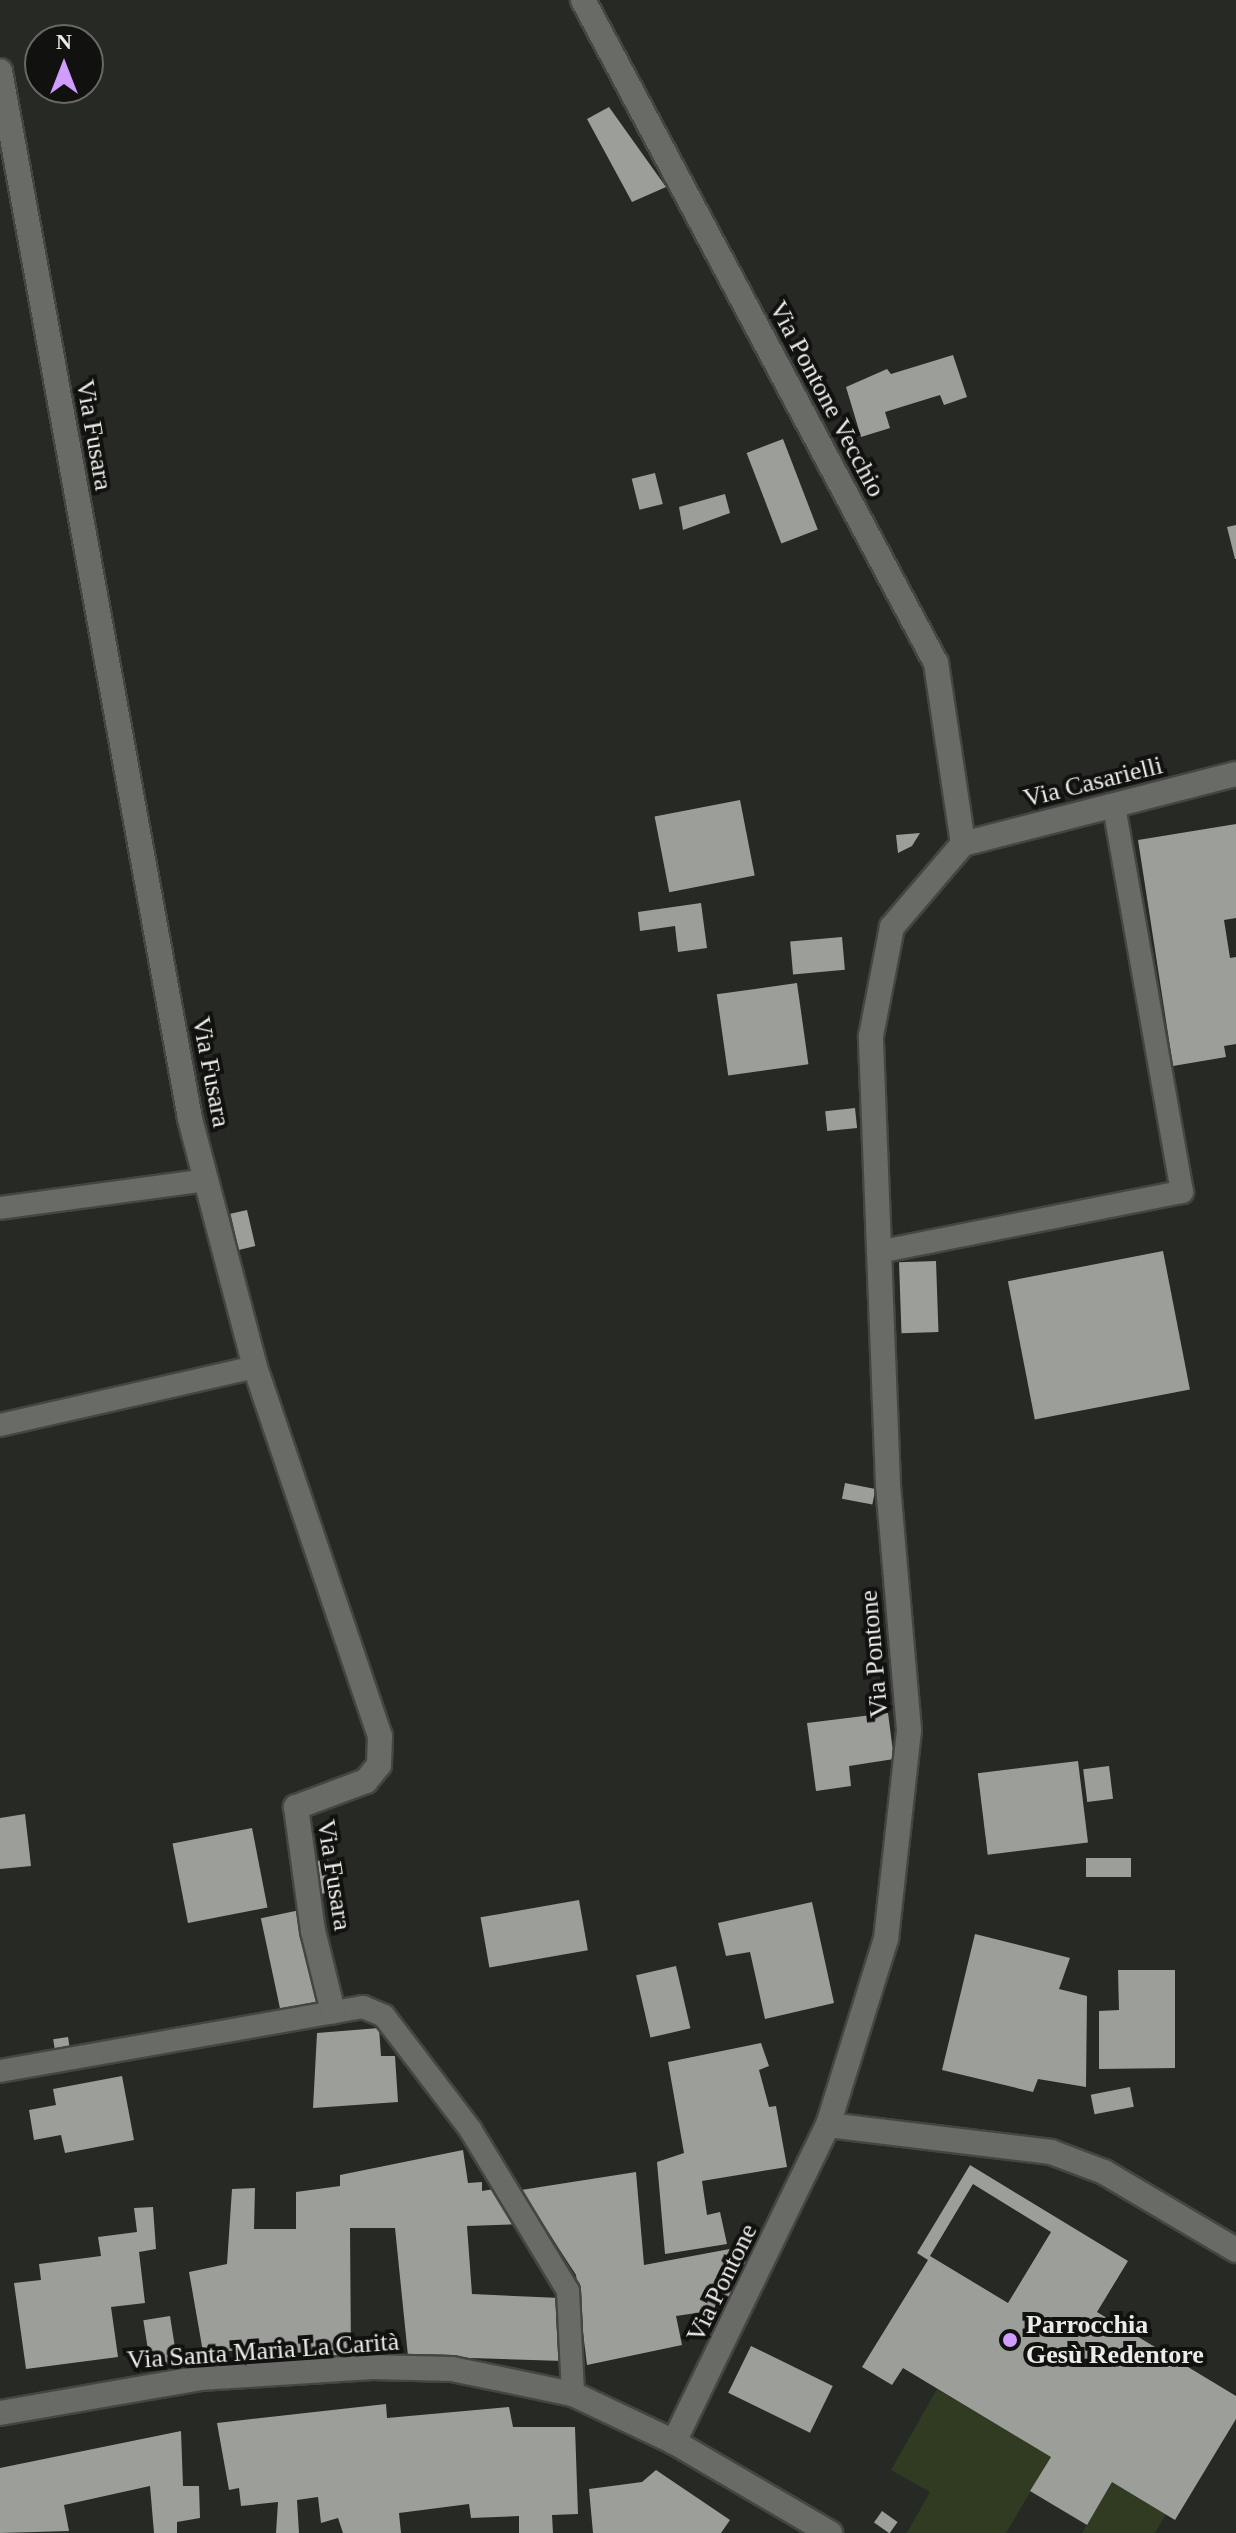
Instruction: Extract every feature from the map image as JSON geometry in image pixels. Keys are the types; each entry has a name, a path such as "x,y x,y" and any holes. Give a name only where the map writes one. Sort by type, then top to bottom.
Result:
{"street":[{"name":"Via Pontone Vecchio","path":"583,0 936,663 963,844"},
{"name":"Via Fusara","path":"0,71 206,1180 255,1367 380,1736 379,1765 366,1781 296,1807 313,1931 333,2012"},
{"name":"Via Casarielli","path":"963,844 1236,774"},
{"name":"Via Pontone","path":"674,2442 828,2125 886,1939 909,1730 878,1252 871,1036 892,927 963,844"},
{"path":"828,2125 1051,2152 1104,2172 1236,2250"},
{"name":"Via Santa Maria La Carità","path":"0,2413 76,2395 200,2378 373,2367 452,2369 573,2394 674,2442 830,2533"}],"lane":[{"path":"878,1252 1182,1192 1114,806"},
{"path":"0,1208 206,1180"},
{"path":"0,1425 255,1367"},
{"path":"0,2071 363,2007 384,2016 530,2219 568,2291 573,2394"}],"green space":[{"path":"937,2389 1051,2457 1006,2533 907,2533 930,2492 891,2470"},
{"path":"1112,2482 1166,2514 1155,2533 1082,2533"}],"building":[{"path":"609,107 666,187 632,202 587,119"},
{"path":"953,355 967,397 944,405 940,395 885,412 890,428 861,437 846,387 887,369 891,374"},
{"path":"783,439 818,530 781,544 747,453"},
{"path":"655,473 663,504 639,510 632,479"},
{"path":"725,494 730,513 683,530 679,507"},
{"path":"1236,525 1236,559 1235,559 1227,527"},
{"path":"740,800 755,876 669,892 655,817"},
{"path":"1236,824 1236,918 1224,920 1230,958 1236,957 1236,1044 1224,1046 1226,1057 1173,1066 1138,840"},
{"path":"920,833 912,846 898,853 896,835"},
{"path":"701,903 707,948 678,952 675,926 640,931 638,912"},
{"path":"842,937 845,970 793,974 790,942"},
{"path":"797,983 808,1064 728,1075 717,994"},
{"path":"855,1108 857,1128 827,1131 825,1111"},
{"path":"247,1210 255,1246 239,1250 230,1214"},
{"path":"1163,1251 1190,1389 1035,1420 1008,1281"},
{"path":"936,1261 938,1332 902,1333 899,1262"},
{"path":"845,1483 875,1489 872,1505 842,1499"},
{"path":"888,1713 894,1759 849,1766 851,1786 816,1791 807,1723"},
{"path":"1078,1761 1088,1842 988,1855 978,1773"},
{"path":"1109,1766 1113,1799 1087,1802 1083,1769"},
{"path":"25,1814 31,1866 0,1869 0,1818"},
{"path":"252,1828 267,1908 188,1923 172,1843"},
{"path":"1086,1858 1131,1858 1131,1877 1086,1877"},
{"path":"328,1859 334,1891 320,1894 313,1862"},
{"path":"579,1900 588,1950 489,1968 481,1917"},
{"path":"812,1902 834,2003 765,2019 750,1952 726,1956 718,1923"},
{"path":"300,1910 320,2005 281,2013 261,1918"},
{"path":"975,1934 1070,1958 1059,1989 1087,1996 1086,2087 1038,2079 1033,2092 942,2070"},
{"path":"676,1966 690,2028 650,2038 636,1975"},
{"path":"1118,1970 1175,1970 1175,2068 1099,2069 1099,2011 1119,2010"},
{"path":"379,2028 381,2056 395,2056 398,2102 313,2108 317,2033"},
{"path":"68,2037 70,2049 55,2051 53,2039"},
{"path":"761,2043 769,2066 759,2070 769,2107 776,2106 787,2167 702,2181 707,2215 720,2212 727,2244 665,2254 657,2162 684,2153 668,2062"},
{"path":"122,2076 134,2140 65,2153 61,2135 34,2140 29,2110 56,2105 53,2089"},
{"path":"1130,2087 1134,2107 1095,2114 1091,2095"},
{"path":"463,2150 468,2183 482,2182 482,2191 500,2188 522,2224 467,2226 472,2294 560,2298 563,2361 408,2356 395,2228 350,2228 351,2354 259,2360 259,2350 203,2352 189,2272 227,2264 232,2189 255,2188 254,2229 296,2229 296,2192 340,2186 340,2175"},
{"name":"Parrocchia Gesù Redentore","path":"970,2165 1128,2261 1097,2312 1236,2396 1236,2419 1175,2520 1112,2482 1087,2525 1030,2491 1051,2457 903,2368 892,2385 862,2367 928,2260 917,2253","holes":["973,2184 1051,2232 1008,2303 930,2256"]},
{"path":"636,2172 644,2265 762,2243 730,2308 676,2316 682,2345 587,2365 576,2275 521,2190"},
{"path":"153,2207 156,2249 139,2252 145,2303 111,2307 118,2357 26,2369 14,2283 41,2280 39,2264 101,2256 98,2237 137,2232 134,2208"},
{"path":"170,2316 177,2362 151,2367 143,2320"},
{"path":"751,2346 833,2386 810,2433 728,2393"},
{"path":"386,2404 387,2418 509,2407 513,2427 575,2427 578,2514 552,2515 553,2533 519,2533 519,2516 471,2518 469,2504 399,2513 401,2533 343,2533 338,2518 321,2523 318,2497 297,2500 299,2533 276,2533 278,2502 241,2506 239,2488 229,2490 217,2423"},
{"path":"181,2431 183,2486 199,2486 200,2518 177,2522 177,2533 154,2533 150,2486 64,2505 69,2531 0,2533 0,2468"},
{"path":"656,2470 730,2520 721,2533 593,2533 589,2489 642,2482"},
{"path":"882,2511 898,2522 890,2533 874,2522"}],"place":[{"name":"Parrocchia Gesù Redentore","path":"1010,2340"}]}
